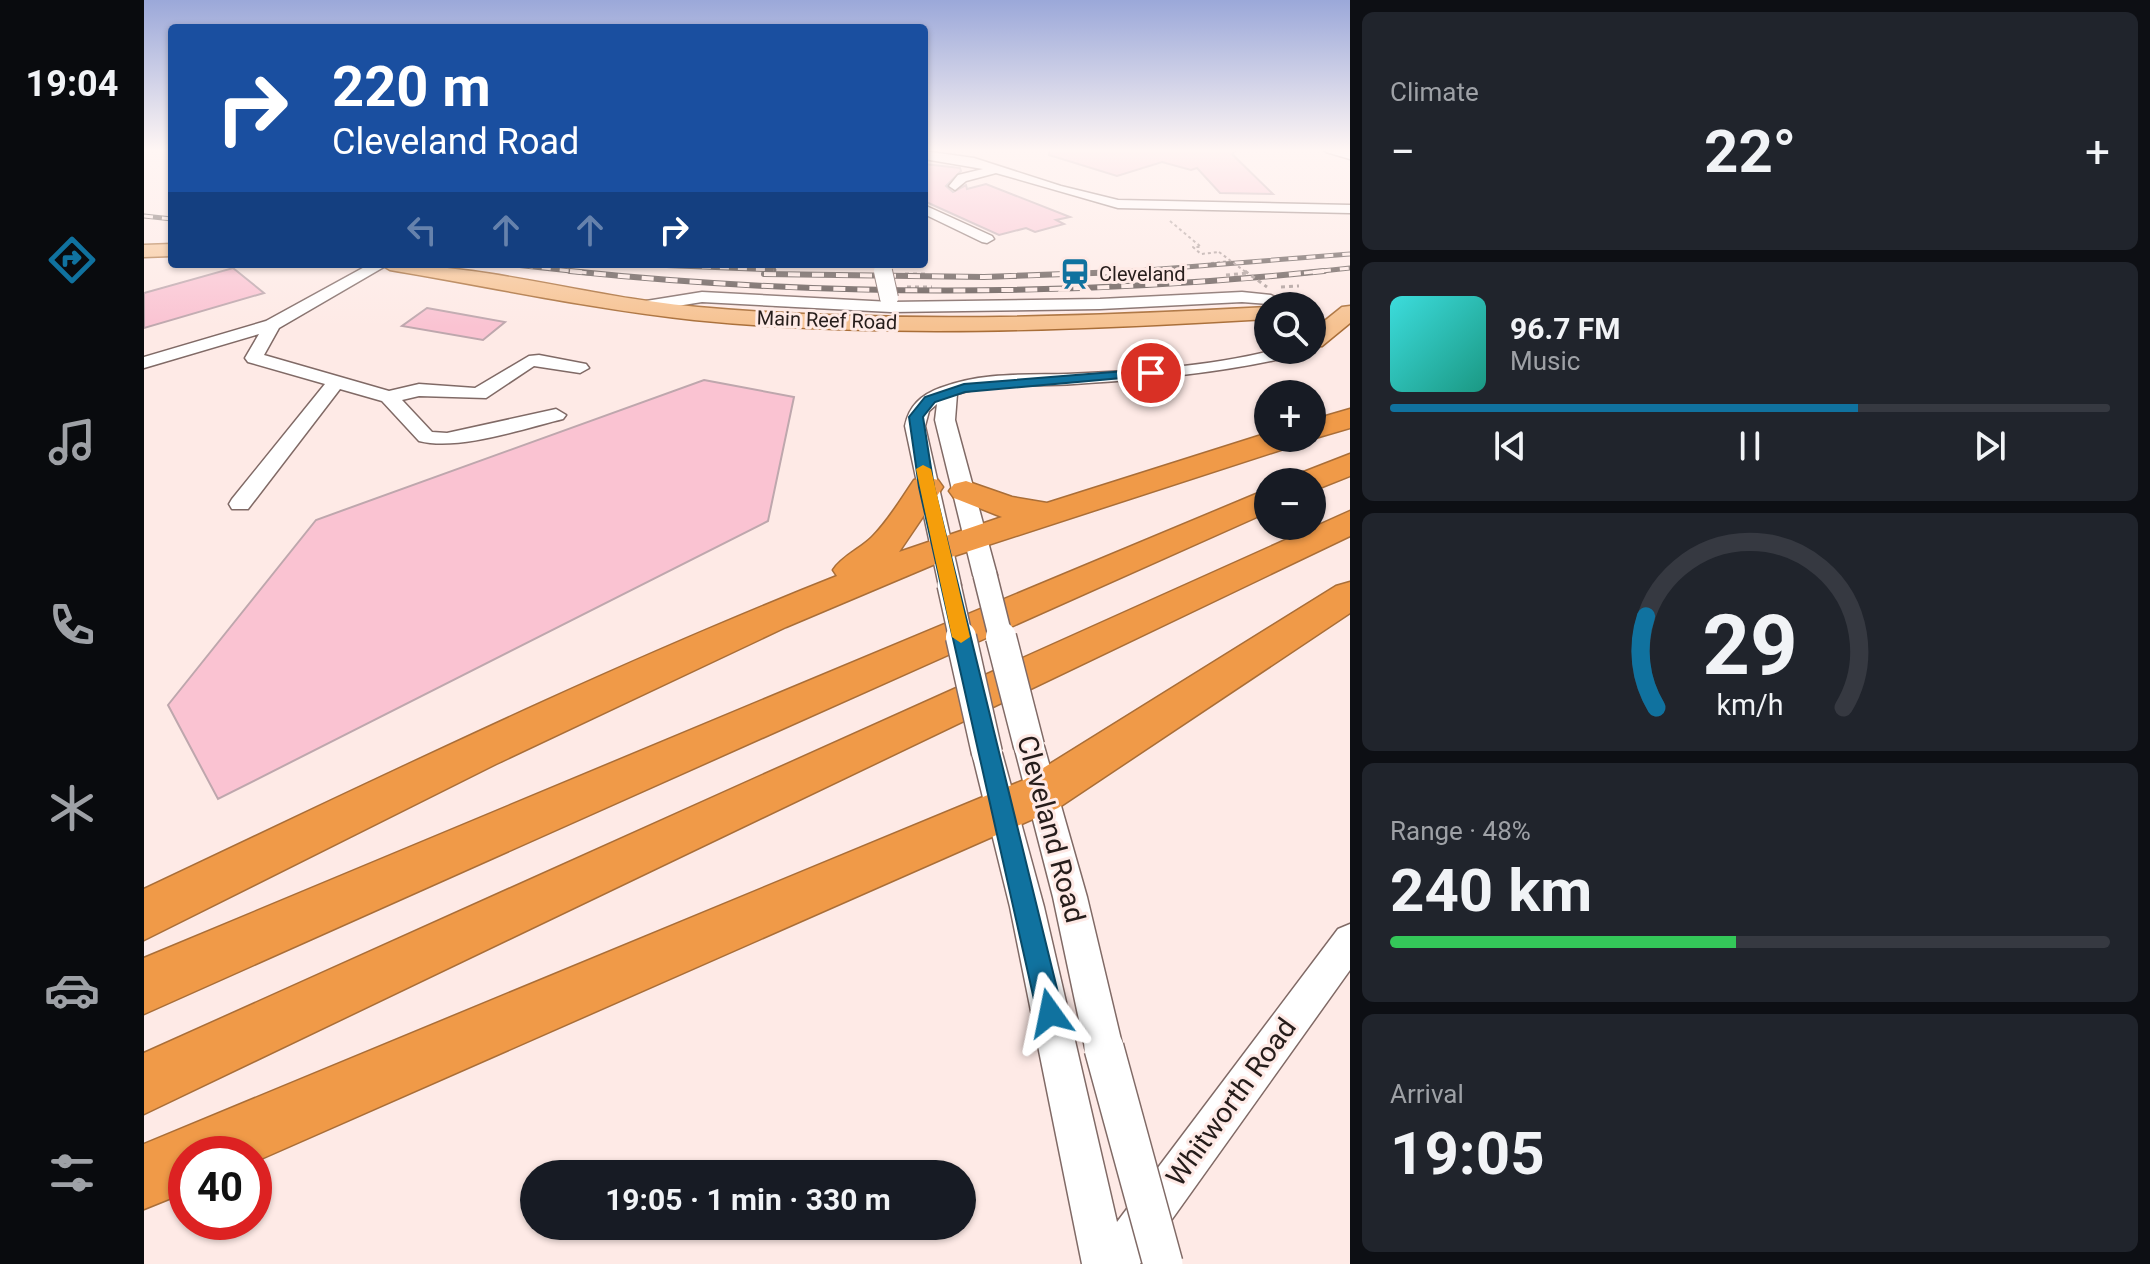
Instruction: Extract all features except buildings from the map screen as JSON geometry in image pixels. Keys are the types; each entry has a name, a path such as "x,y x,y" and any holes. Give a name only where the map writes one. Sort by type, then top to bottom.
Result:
{"highway":[{"path":"1326,426 1350,418"},
{"path":"144,915 480,751 772,617 956,556 1056,511 1254,448"},
{"path":"1326,474 1350,464"},
{"path":"664,667 833,581 880,552 906,521 926,487"},
{"path":"966,491 1005,507 1056,511"},
{"path":"144,986 1254,505"},
{"path":"144,1084 1350,522"},
{"path":"238,1136 1025,783 1350,595"},
{"path":"144,1177 168,1167"}],"main road":[{"path":"144,251 168,250"},
{"name":"Main Reef Road","path":"414,268 646,306 751,317 909,322 1082,321 1254,314"},
{"path":"1326,307 1350,304"},
{"path":"1326,329 1350,312"}],"street":[{"path":"928,211 987,239"},
{"path":"144,363 272,325 374,268"},
{"path":"883,268 890,302"},
{"path":"646,306 702,297 1100,304 1254,298"},
{"path":"272,325 254,358 389,397 419,390 479,394 529,361 580,368"},
{"name":"Cleveland Road","path":"1163,1264 1104,1048 1070,897 1025,783 987,753 956,556 926,487 916,417 930,400 948,393 999,383 1217,365 1254,356"},
{"path":"240,504 336,382"},
{"name":"Cleveland Road","path":"948,393 945,420 966,491 956,556"},
{"path":"389,397 426,437 433,439 447,439 556,415"},
{"name":"Cleveland Road","path":"956,556 985,575 1025,783 1056,1040 1104,1264"},
{"name":"Whitworth Road","path":"1113,1264 1350,941"}],"path":[{"path":"1156,209 1201,247 1193,247 1201,254 1219,252 1267,287"},
{"path":"1211,263 1231,261"},
{"path":"1226,275 1248,273"}],"railway":[{"path":"144,216 168,219"},
{"path":"1122,272 1350,254"},
{"path":"543,268 575,271"},
{"path":"726,268 774,270"},
{"path":"1311,272 1350,268"},
{"path":"570,271 575,271"},
{"path":"575,271 758,286 947,290 1136,286 1311,272"},
{"path":"575,271 589,273"},
{"path":"1122,272 1149,271"},
{"path":"1311,272 1324,271"},
{"path":"764,274 984,277 1122,272"},
{"path":"1109,273 1122,272"},
{"path":"1304,273 1311,272"}],"slow traffic":[{"path":"923,469 961,637"}],"place":[{"name":"Cleveland","path":"1075,274"}],"route":[{"path":"1050,1013 926,487 916,417 930,400 964,388 1151,373"}]}
